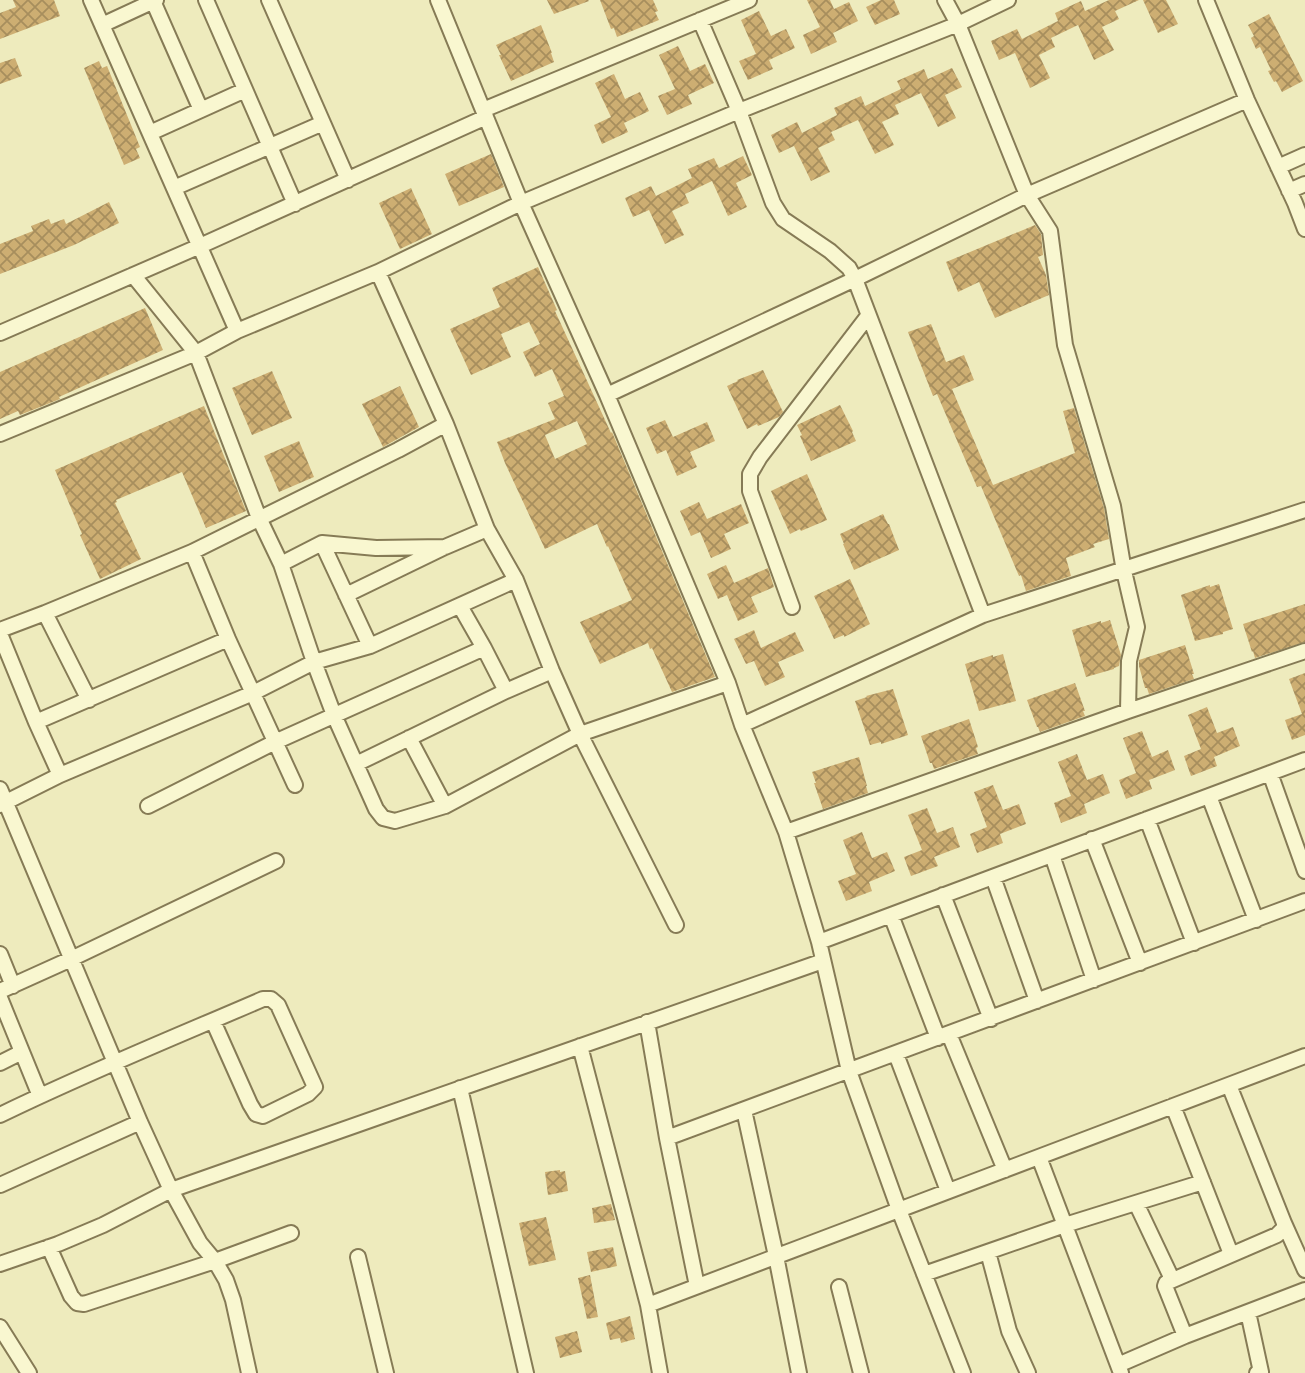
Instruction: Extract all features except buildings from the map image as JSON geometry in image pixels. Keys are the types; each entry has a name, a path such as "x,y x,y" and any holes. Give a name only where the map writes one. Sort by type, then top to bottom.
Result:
{"street":[{"path":"91,0 237,331"},
{"path":"206,0 295,204"},
{"path":"269,0 348,180"},
{"path":"438,0 521,203 607,394 728,683 742,725 786,832 823,961 849,1072 963,1373"},
{"path":"0,333 295,204 484,114 749,0"},
{"path":"945,0 958,24 1027,195 1050,231 1065,345 1112,506 1137,627 1129,661 1128,711"},
{"path":"0,434 195,353 237,331 378,272 521,203 738,111 958,24 1008,0"},
{"path":"1206,0 1305,229"},
{"path":"102,25 154,1 201,110"},
{"path":"700,20 773,203 783,219 830,251 849,268 855,279 983,615"},
{"path":"150,133 245,90"},
{"path":"607,394 855,279 1027,195 1247,100"},
{"path":"174,188 323,123"},
{"path":"1278,167 1305,155"},
{"path":"1289,191 1305,184"},
{"path":"378,272 446,424 487,529 516,580 580,734 676,925"},
{"path":"133,275 195,353 259,518 281,564 334,715 376,809 383,818 395,821 445,806 580,734 728,683"},
{"path":"792,607 750,491 750,474 760,457 868,316"},
{"path":"60,775 0,632 192,552 446,424"},
{"path":"742,725 983,615 1305,510"},
{"path":"346,595 487,529"},
{"path":"281,564 322,543 376,548 445,547"},
{"path":"322,543 370,646"},
{"path":"192,552 228,639 295,785"},
{"path":"249,1373 226,1280 200,1243 171,1190 2,799 253,693 314,662 370,646 516,580"},
{"path":"460,606 506,691"},
{"path":"45,613 89,700"},
{"path":"36,722 228,639"},
{"path":"148,806 275,742 484,648"},
{"path":"786,832 1305,651"},
{"path":"356,764 552,671"},
{"path":"410,738 445,806"},
{"path":"818,942 1305,760"},
{"path":"1270,773 1305,871"},
{"path":"1209,796 1256,919"},
{"path":"1147,819 1194,943"},
{"path":"1092,839 1140,963"},
{"path":"1052,855 1094,980"},
{"path":"0,954 6,988 275,861"},
{"path":"993,877 1037,1001"},
{"path":"943,895 991,1019"},
{"path":"667,1138 1305,901"},
{"path":"891,915 1004,1170"},
{"path":"0,1264 103,1224 171,1190 823,961"},
{"path":"0,998 40,1096"},
{"path":"0,1115 40,1096 213,1020 263,999 271,999 278,1005 315,1087 307,1094 264,1116 256,1114 213,1020"},
{"path":"647,1022 697,1286"},
{"path":"580,1046 649,1305 660,1373"},
{"path":"0,1063 22,1052"},
{"path":"896,1054 948,1191"},
{"path":"649,1305 1305,1056"},
{"path":"1229,1085 1305,1270"},
{"path":"460,1088 526,1373"},
{"path":"1173,1106 1231,1254"},
{"path":"744,1110 799,1373"},
{"path":"0,1185 140,1122"},
{"path":"1039,1157 1120,1369 1185,1336 1305,1290"},
{"path":"924,1274 1065,1225 1203,1182"},
{"path":"1136,1203 1172,1279"},
{"path":"1185,1336 1165,1286 1167,1281 1278,1235 1284,1228 1284,1223"},
{"path":"49,1247 71,1296 77,1303 84,1304 291,1233"},
{"path":"988,1252 1009,1331 1028,1373"},
{"path":"358,1257 386,1373"},
{"path":"839,1287 861,1373"},
{"path":"1248,1312 1261,1372 1257,1373"},
{"path":"0,1327 29,1373"}]}
